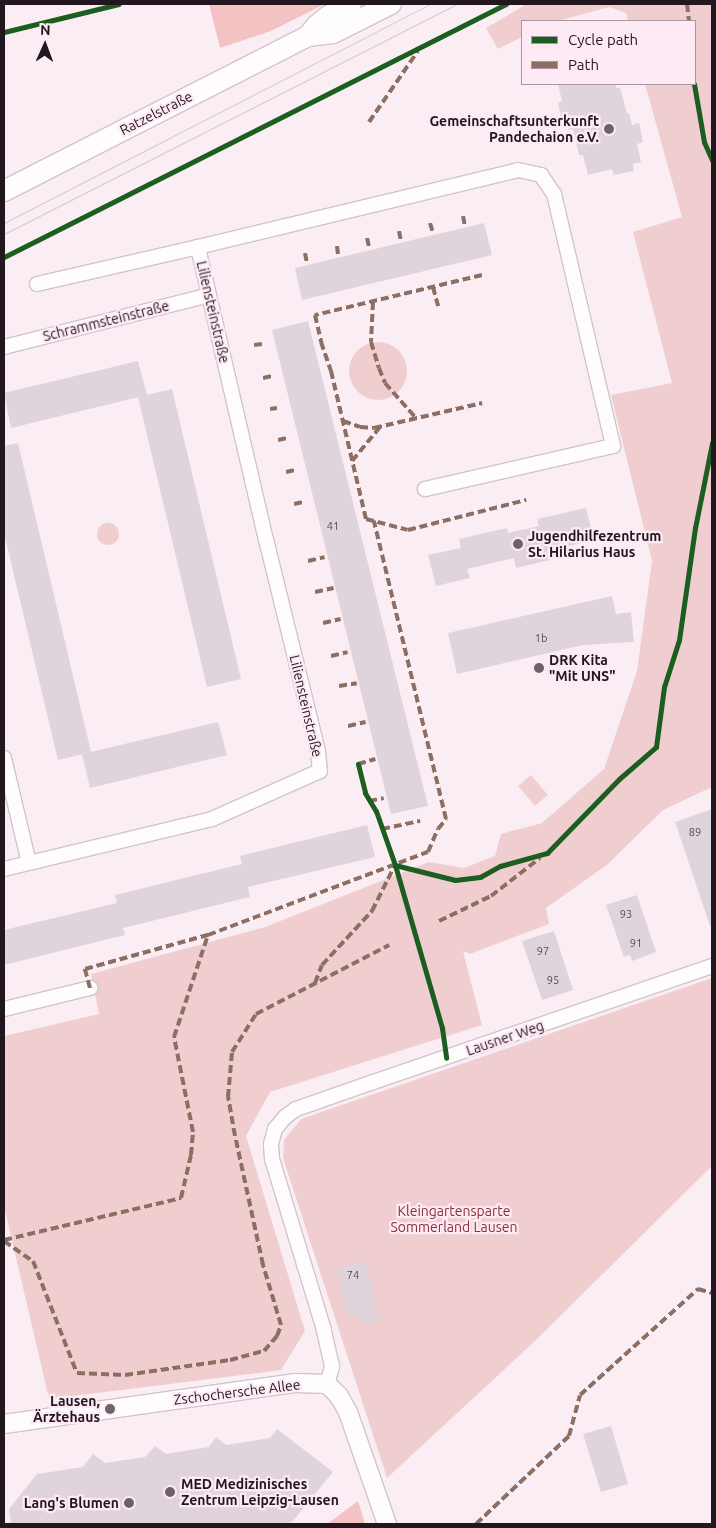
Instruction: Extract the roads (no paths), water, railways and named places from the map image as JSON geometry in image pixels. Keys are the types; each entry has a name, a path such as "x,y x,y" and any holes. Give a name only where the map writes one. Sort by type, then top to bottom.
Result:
{"main road":[{"name":"Ratzelstraße","path":"308,36 328,16 351,4"},
{"name":"Ratzelstraße","path":"4,191 308,36 333,33 390,4"}],"street":[{"name":"Liliensteinstraße","path":"4,869 212,819 320,771 318,751 198,247 518,170 541,174 554,194 613,446 425,489"},
{"path":"37,284 198,247"},
{"name":"Schrammsteinstraße","path":"4,347 209,295"},
{"path":"4,758 29,863"},
{"name":"Lausner Weg","path":"327,1384 332,1366 324,1330 272,1159 271,1144 275,1130 285,1116 296,1109 712,966"},
{"path":"4,1008 90,988"},
{"name":"Zschochersche Allee","path":"4,1424 296,1383 327,1384"},
{"path":"327,1384 339,1396 348,1412 387,1524"}],"tram line":[{"path":"4,223 431,4"},
{"path":"4,234 457,4"}],"place":[{"name":"Gemeinschaftsunterkunft Pandechaion e.V.","path":"609,129"},
{"name":"Jugendhilfezentrum St. Hilarius Haus","path":"518,544"},
{"name":"DRK Kita \"Mit UNS\"","path":"539,668"},
{"name":"Lausen, Ärztehaus","path":"110,1409"},
{"name":"MED Medizinisches Zentrum Leipzig-Lausen","path":"170,1492"},
{"name":"Lang's Blumen","path":"129,1503"}],"park label":[{"name":"Kleingartensparte Sommerland Lausen","path":"454,1220"}]}
